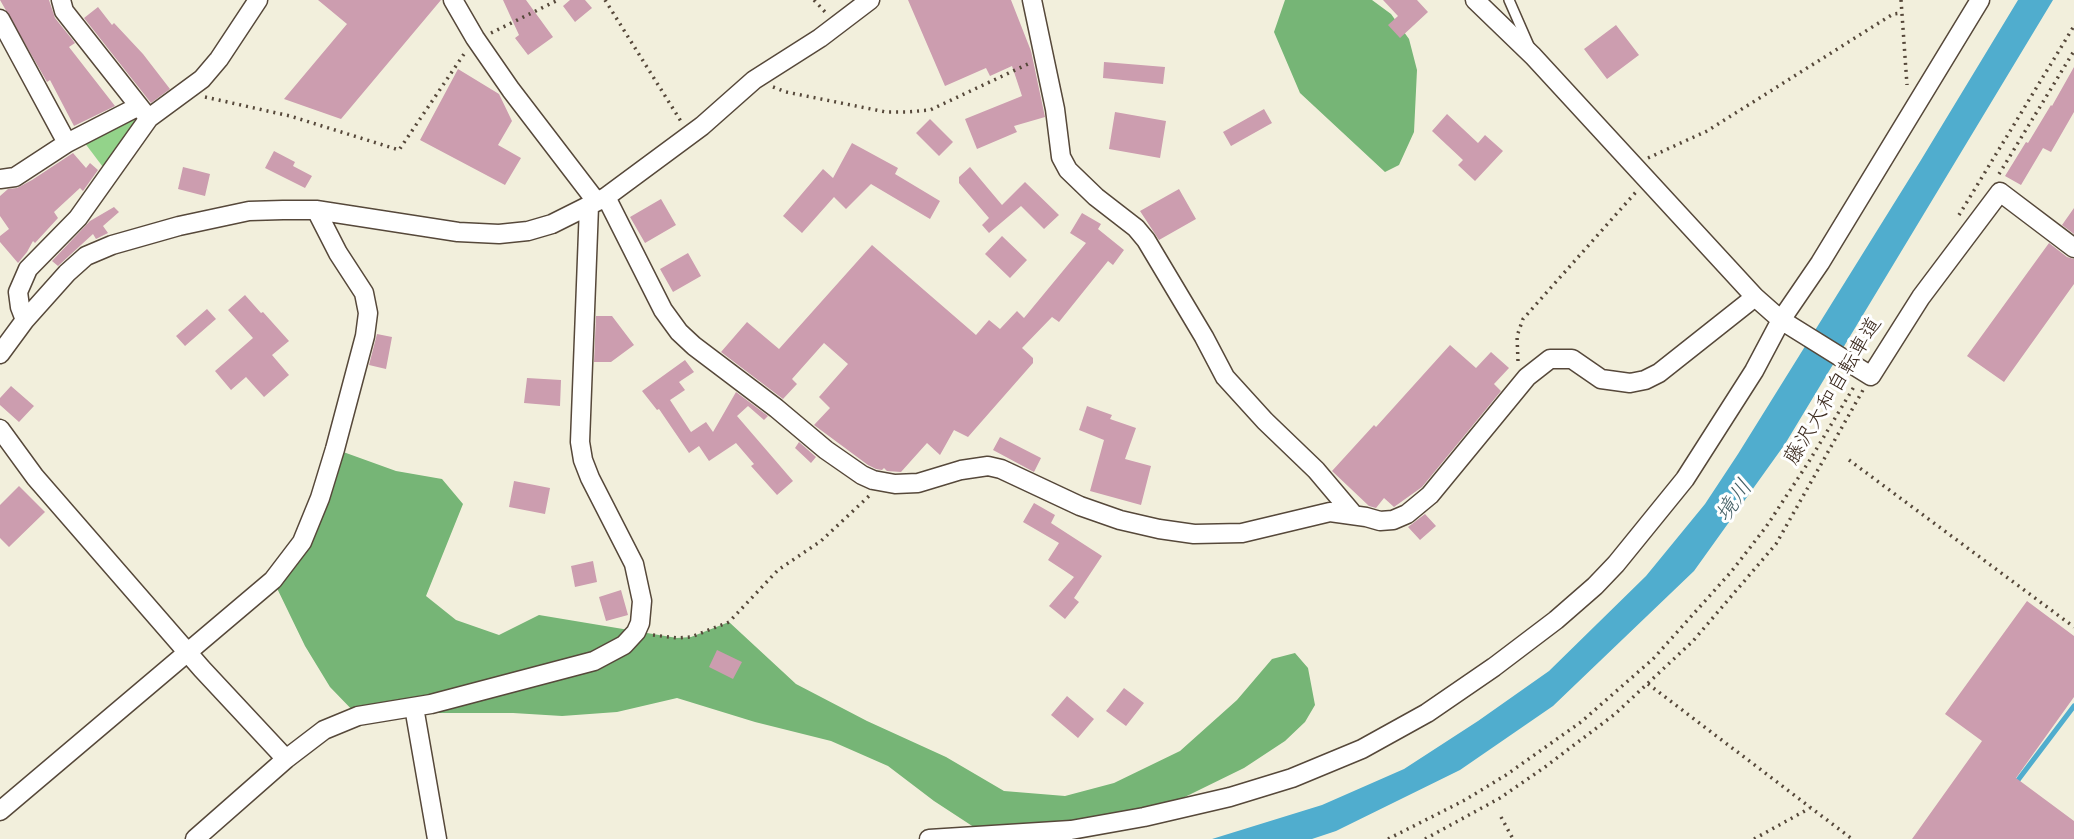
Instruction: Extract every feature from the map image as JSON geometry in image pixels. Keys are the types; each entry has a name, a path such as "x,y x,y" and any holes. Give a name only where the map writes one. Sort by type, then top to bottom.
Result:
{"street":[{"path":"61,0 64,11 144,112"},
{"path":"0,178 15,177 67,144 185,93 202,79 219,59 258,0"},
{"path":"453,0 510,90 597,201 679,332 837,458 862,475 883,482 918,483 961,470 988,466 1001,469 1080,506 1120,520 1194,534 1242,533 1330,512 1380,521 1393,520 1407,514 1430,495 1518,388 1536,368 1550,359 1572,359 1601,379 1630,383 1645,380 1659,373 1755,298"},
{"path":"0,354 66,273 86,256 112,245 179,226 249,211 316,210 458,232 528,232 552,224 597,201 690,135 754,80 820,38 870,0"},
{"path":"1032,0 1055,109 1061,157 1069,170 1096,197 1136,228 1146,240 1226,377 1273,429 1316,470 1354,515"},
{"path":"1475,0 1533,56 1755,298 1785,323 1864,372 2000,192 2074,248"},
{"path":"929,839 1071,830 1144,817 1230,797 1292,778 1362,749 1427,713 1556,620 1616,564 1692,469 1785,323 1980,0"},
{"path":"0,19 67,144"},
{"path":"25,320 18,292 28,269 78,218 144,112"},
{"path":"195,839 286,758 324,730 358,716 414,707 594,661 624,645 636,632 640,623 642,601 634,564 590,478 580,442 597,201"},
{"path":"0,811 273,580 302,542 320,498 335,449 365,336 368,313 365,293 338,253 316,210"},
{"path":"0,429 35,477 189,653 286,758"},
{"path":"414,707 437,839"}],"lane":[{"path":"1509,0 1533,56"}],"path":[{"path":"185,93 290,116 399,150 475,38 558,0"},
{"path":"605,0 690,135"},
{"path":"1901,0 1904,62 1911,114"},
{"path":"1633,165 1707,131 1893,14 1901,13"},
{"path":"1955,222 2074,26"},
{"path":"2000,192 1996,180 2074,51"},
{"path":"754,80 786,92 887,112 908,113 930,110 1043,57"},
{"path":"1518,388 1517,337 1523,319 1601,229 1647,181"},
{"path":"1425,839 1500,798 1545,767 1615,714 1693,641 1776,544 1864,372"},
{"name":"藤沢大和自転車道","path":"1388,839 1454,806 1506,775 1581,722 1653,659 1704,603 1766,527 1864,372"},
{"path":"1849,460 2074,627"},
{"path":"636,632 677,638 691,637 729,621 778,570 821,541 883,482"},
{"path":"1648,684 1852,839"},
{"path":"1754,839 1810,808"},
{"path":"1501,817 1513,839"}],"green space":[{"path":"1285,0 1372,0 1391,14 1409,39 1417,70 1414,132 1399,165 1385,172 1300,93 1274,32"},
{"path":"139,106 149,118 109,175 81,138"},
{"path":"335,449 396,471 442,479 463,504 426,596 456,620 499,635 539,615 677,638 691,637 729,622 796,684 867,721 946,757 1004,791 1065,796 1114,783 1180,751 1237,700 1272,659 1295,653 1308,668 1315,705 1305,722 1285,741 1244,768 1144,817 986,835 934,801 888,766 831,741 755,722 677,698 617,712 562,716 513,713 384,713 358,716 330,687 305,646 273,580 302,542"}],"water":[{"name":"境川","path":"2018,0 2053,0 1785,444 1694,571 1553,706 1460,770 1336,831 1312,839 1212,839 1322,805 1404,769 1549,671 1646,576 1705,504 1738,454"}],"building":[{"path":"0,0 49,0 55,18 75,43 69,47 115,106 74,126 50,80 47,82"},
{"path":"318,0 441,0 341,119 284,99 347,24"},
{"path":"503,0 526,0 553,37 528,55 515,38 519,35"},
{"path":"570,0 585,0 592,8 575,22 563,6"},
{"path":"908,0 1011,0 1031,51 1045,117 1014,126 1017,132 977,149 965,119 1022,96 1012,66 990,76 986,68 945,86"},
{"path":"1383,0 1417,0 1428,12 1400,38 1388,25 1398,16"},
{"path":"98,7 112,25 114,23 143,54 170,89 151,103 84,18"},
{"path":"1616,25 1639,55 1607,79 1584,49"},
{"path":"1104,62 1165,67 1163,84 1103,78"},
{"path":"2074,67 2074,112 2051,152 2043,148 2021,185 2005,176 2052,106"},
{"path":"458,69 499,94 512,121 498,145 521,158 505,185 420,140"},
{"path":"1264,109 1272,123 1231,146 1223,132"},
{"path":"1115,112 1166,121 1160,158 1109,149"},
{"path":"1447,114 1478,143 1485,135 1503,151 1475,181 1458,165 1463,160 1432,131"},
{"path":"930,119 953,142 939,156 916,133"},
{"path":"852,143 898,168 895,174 940,201 930,219 871,184 846,209 834,197 802,233 783,216 823,169 833,178"},
{"path":"274,151 295,162 293,166 312,176 305,188 265,168"},
{"path":"73,153 86,168 90,163 98,170 83,191 80,188 54,212 58,218 35,243 33,241 18,263 0,242 0,236 9,229 0,216 0,196 8,189 17,188 32,180"},
{"path":"183,167 210,174 205,196 178,189"},
{"path":"970,167 1002,205 1025,182 1059,215 1044,229 1021,206 989,233 982,225 989,218 959,183 959,177"},
{"path":"1179,189 1196,219 1159,240 1140,211"},
{"path":"661,199 676,225 645,243 630,217"},
{"path":"114,207 119,212 103,226 108,233 96,239 93,234 58,266 52,261 90,221"},
{"path":"2074,208 2074,234 2062,225"},
{"path":"1082,213 1101,224 1098,229 1124,250 1113,265 1108,261 1059,322 1052,317 1022,348 1033,358 1033,363 968,437 954,430 940,455 927,443 901,472 876,469 868,465 814,425 830,408 819,397 848,364 824,343 792,379 797,384 783,399 721,352 747,322 779,349 872,245 976,335 989,320 1000,329 1017,311 1024,318 1086,243 1070,233"},
{"path":"1002,236 1027,260 1010,278 985,254"},
{"path":"2049,243 2074,259 2074,284 2004,382 1967,356"},
{"path":"688,253 701,276 673,292 660,269"},
{"path":"245,295 289,341 272,355 289,375 264,397 246,377 231,390 215,371 253,338 228,310"},
{"path":"207,309 216,319 185,346 176,336"},
{"path":"596,316 612,316 634,345 611,362 594,362"},
{"path":"377,334 392,337 386,369 369,365"},
{"path":"1450,345 1476,368 1491,352 1509,368 1494,384 1501,391 1422,487 1394,507 1384,498 1376,508 1369,506 1332,471"},
{"path":"685,360 694,372 679,382 685,390 670,400 691,432 706,422 713,432 736,392 768,416 764,420 748,406 737,416 793,481 777,495 751,466 754,464 736,443 709,461 699,446 689,453 659,409 657,410 642,391"},
{"path":"527,378 561,380 560,406 524,403"},
{"path":"11,386 34,406 19,422 0,405 0,398"},
{"path":"1087,406 1112,415 1110,419 1136,428 1125,459 1151,466 1141,505 1090,491 1104,440 1079,430"},
{"path":"1000,437 1041,458 1034,472 993,450"},
{"path":"799,442 816,457 811,463 795,448"},
{"path":"514,481 550,488 545,514 509,507"},
{"path":"19,486 45,512 9,547 0,538 0,505"},
{"path":"1034,503 1055,515 1051,523 1102,556 1074,598 1079,602 1065,619 1049,606 1074,577 1048,560 1059,543 1023,522"},
{"path":"1425,514 1436,526 1420,540 1408,527"},
{"path":"593,561 597,582 575,587 571,566"},
{"path":"621,590 628,615 606,621 599,597"},
{"path":"2027,601 2074,636 2074,697 2016,778 2074,821 2074,839 1912,839 1982,741 1945,714"},
{"path":"717,650 742,662 733,679 709,667"},
{"path":"1124,688 1144,703 1126,726 1106,711"},
{"path":"1067,696 1094,719 1078,738 1051,715"}],"waterway":[{"path":"2015,784 2074,706"}]}
